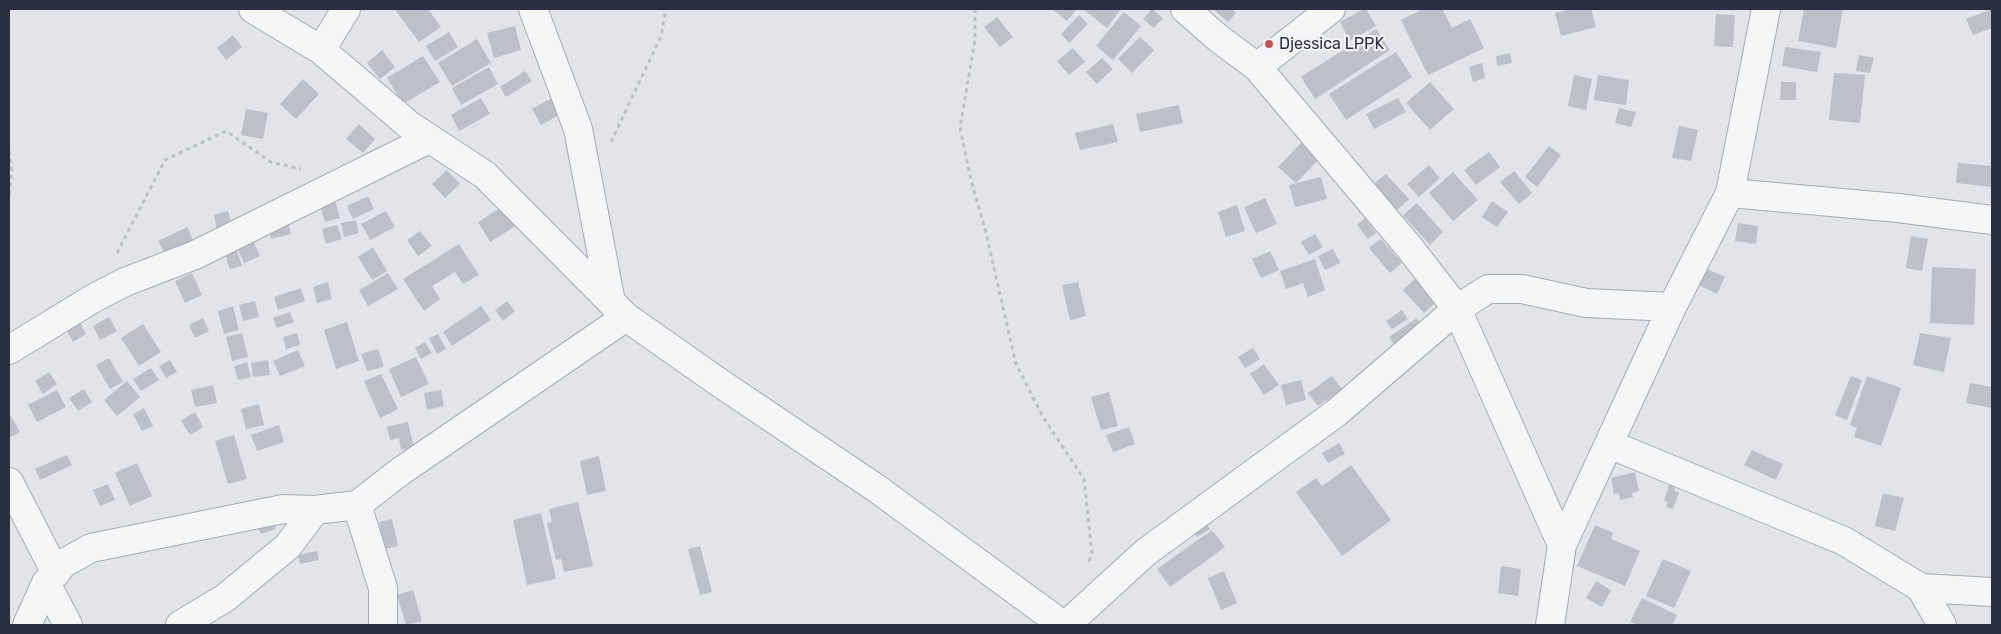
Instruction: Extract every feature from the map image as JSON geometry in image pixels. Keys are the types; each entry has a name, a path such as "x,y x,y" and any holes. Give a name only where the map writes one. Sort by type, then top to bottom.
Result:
{"street":[{"path":"253,9 321,50 410,125 485,175 619,309 717,381 876,488 1065,625 1146,552 1336,413 1457,309 1488,289 1522,289 1586,303 1672,307"},
{"path":"321,50 346,9"},
{"path":"533,9 578,129 619,309"},
{"path":"1186,9 1218,38 1258,67 1457,309 1562,545"},
{"path":"1258,67 1331,9"},
{"path":"1550,625 1562,545 1672,307 1730,193 1766,9"},
{"path":"9,350 94,298 125,282 195,256 429,139"},
{"path":"1730,193 1898,208 1992,220"},
{"path":"27,625 51,578 64,563 91,548 284,509 316,510 357,505 619,309"},
{"path":"1609,444 1844,540 1921,588 1942,625"},
{"path":"9,482 51,578 68,625"},
{"path":"357,505 383,588 383,625"},
{"path":"180,625 218,614 288,546 316,510"},
{"path":"1921,588 1992,592"}],"path":[{"path":"610,143 661,36 666,9"},
{"path":"976,9 974,40 960,127 1016,364 1043,417 1084,480 1092,554 1086,572"},
{"path":"116,255 165,160 226,131 270,162 302,169 324,192"},
{"path":"9,151 12,170 9,195"}],"building":[{"path":"398,9 428,9 441,27 419,42 396,11"},
{"path":"1052,9 1077,9 1067,21"},
{"path":"1085,9 1121,9 1107,28"},
{"path":"1152,9 1163,18 1154,28 1143,19"},
{"path":"1213,9 1232,9 1236,13 1228,22"},
{"path":"1366,9 1376,26 1350,41 1340,22"},
{"path":"1423,9 1442,9 1452,28 1470,19 1484,48 1428,75 1401,20"},
{"path":"1570,9 1591,9 1596,27 1561,36 1555,13"},
{"path":"1804,9 1843,9 1836,48 1798,41"},
{"path":"1992,9 1992,28 1973,35 1966,19"},
{"path":"1124,12 1141,26 1113,60 1096,46"},
{"path":"1716,14 1735,15 1733,47 1714,46"},
{"path":"1079,15 1088,24 1069,43 1061,34"},
{"path":"997,17 1013,37 1000,47 984,27"},
{"path":"515,26 521,50 494,58 487,33"},
{"path":"1376,29 1390,50 1315,99 1301,77"},
{"path":"449,32 458,47 435,61 426,46"},
{"path":"233,35 242,47 226,60 217,48"},
{"path":"1140,37 1154,50 1132,73 1118,59"},
{"path":"477,39 491,63 452,86 438,63"},
{"path":"1785,47 1821,52 1817,72 1782,66"},
{"path":"1073,48 1085,62 1069,75 1057,61"},
{"path":"382,50 395,67 380,79 367,63"},
{"path":"1396,52 1412,77 1346,120 1329,94"},
{"path":"1510,53 1512,63 1497,66 1496,56"},
{"path":"1859,55 1874,58 1870,73 1856,71"},
{"path":"423,56 440,82 403,104 387,78"},
{"path":"1102,58 1113,69 1097,84 1086,72"},
{"path":"1482,63 1485,78 1473,82 1469,67"},
{"path":"489,67 498,84 461,105 452,88"},
{"path":"525,71 532,81 506,97 500,87"},
{"path":"1834,73 1865,75 1860,123 1829,120"},
{"path":"1574,75 1592,79 1586,110 1568,106"},
{"path":"1598,75 1629,80 1626,105 1594,100"},
{"path":"303,79 319,94 296,119 280,104"},
{"path":"1430,82 1454,109 1430,130 1406,103"},
{"path":"1781,82 1796,82 1796,100 1780,100"},
{"path":"481,98 490,114 459,131 451,115"},
{"path":"552,98 561,114 541,125 532,109"},
{"path":"1398,98 1406,112 1374,129 1366,114"},
{"path":"1179,105 1183,123 1140,132 1136,114"},
{"path":"1619,108 1636,112 1631,127 1615,123"},
{"path":"246,109 268,113 263,139 241,135"},
{"path":"359,124 375,139 363,153 346,139"},
{"path":"1113,124 1118,142 1080,150 1075,133"},
{"path":"1679,126 1698,130 1691,161 1672,158"},
{"path":"1301,143 1318,160 1296,183 1278,167"},
{"path":"1549,146 1561,155 1537,187 1525,177"},
{"path":"1489,152 1500,167 1476,185 1464,170"},
{"path":"1958,163 1992,166 1992,187 1956,183"},
{"path":"1429,165 1440,178 1419,197 1407,184"},
{"path":"447,170 460,184 445,198 432,184"},
{"path":"1514,171 1532,193 1519,204 1500,182"},
{"path":"1453,172 1478,200 1453,221 1429,193"},
{"path":"1386,174 1409,199 1397,210 1374,184"},
{"path":"1321,177 1327,199 1295,207 1289,185"},
{"path":"368,196 374,209 353,219 347,206"},
{"path":"1265,198 1277,224 1256,233 1244,207"},
{"path":"335,201 340,218 325,222 320,205"},
{"path":"1492,201 1508,212 1497,227 1482,217"},
{"path":"1417,203 1443,232 1430,245 1403,215"},
{"path":"505,205 517,225 490,242 478,222"},
{"path":"1237,205 1245,231 1226,237 1218,212"},
{"path":"228,211 233,231 218,235 214,215"},
{"path":"386,211 395,227 370,240 361,224"},
{"path":"1365,218 1376,233 1368,239 1357,225"},
{"path":"288,219 291,234 271,239 268,224"},
{"path":"356,220 359,233 344,237 341,223"},
{"path":"1738,223 1758,226 1756,244 1735,241"},
{"path":"337,225 342,239 326,244 322,229"},
{"path":"187,227 194,242 166,256 158,241"},
{"path":"420,231 432,246 418,256 407,240"},
{"path":"250,234 260,256 244,263 234,240"},
{"path":"1315,234 1323,247 1309,255 1301,242"},
{"path":"1911,236 1928,239 1922,271 1906,268"},
{"path":"1381,239 1402,263 1390,273 1369,248"},
{"path":"459,244 479,275 463,284 455,272 432,286 440,299 424,311 403,279"},
{"path":"235,245 242,266 230,269 223,249"},
{"path":"373,247 387,271 372,280 358,257"},
{"path":"1333,249 1340,263 1325,270 1318,256"},
{"path":"1270,251 1279,270 1261,278 1252,259"},
{"path":"1315,259 1325,290 1308,297 1303,283 1286,289 1280,271"},
{"path":"1932,267 1976,269 1974,325 1930,323"},
{"path":"1707,269 1725,277 1717,294 1699,285"},
{"path":"192,273 202,295 185,303 175,281"},
{"path":"388,273 398,289 368,306 359,290"},
{"path":"1415,279 1436,302 1424,313 1403,290"},
{"path":"328,282 332,299 317,303 313,287"},
{"path":"1078,282 1086,316 1070,320 1062,285"},
{"path":"301,288 305,301 278,310 274,297"},
{"path":"255,301 259,317 243,321 239,305"},
{"path":"507,301 515,311 503,321 495,310"},
{"path":"233,306 239,330 224,334 218,311"},
{"path":"481,306 491,320 452,346 443,332"},
{"path":"1402,310 1408,319 1392,329 1386,321"},
{"path":"290,312 294,322 277,328 273,318"},
{"path":"109,317 117,331 100,340 93,326"},
{"path":"203,318 209,331 195,338 189,325"},
{"path":"1417,318 1425,330 1397,350 1389,337"},
{"path":"79,321 86,334 73,342 66,329"},
{"path":"347,322 359,361 336,369 324,330"},
{"path":"143,324 161,352 139,366 121,338"},
{"path":"242,333 248,357 232,361 226,337"},
{"path":"297,333 300,345 286,349 283,337"},
{"path":"1920,333 1951,338 1944,372 1913,365"},
{"path":"438,334 446,349 437,354 429,338"},
{"path":"425,342 432,353 421,359 415,348"},
{"path":"1253,348 1260,359 1245,368 1238,357"},
{"path":"378,349 384,367 367,371 361,354"},
{"path":"298,350 305,366 280,376 273,361"},
{"path":"416,357 429,384 401,397 389,369"},
{"path":"109,358 123,382 110,389 96,365"},
{"path":"170,360 177,372 166,378 159,366"},
{"path":"268,360 270,375 253,377 251,363"},
{"path":"247,362 251,377 238,380 234,366"},
{"path":"1264,364 1279,385 1264,395 1250,374"},
{"path":"151,368 159,380 141,391 133,379"},
{"path":"49,372 57,384 43,394 35,381"},
{"path":"381,374 398,409 380,418 364,381"},
{"path":"1332,376 1342,389 1318,406 1308,393"},
{"path":"1851,376 1862,380 1847,420 1835,415"},
{"path":"1867,376 1901,388 1881,446 1854,437 1857,428 1850,425"},
{"path":"1301,380 1306,400 1286,405 1281,385"},
{"path":"127,381 140,397 117,416 104,400"},
{"path":"1970,383 1992,387 1992,408 1966,403"},
{"path":"213,385 217,403 195,407 191,390"},
{"path":"84,389 92,402 78,411 69,398"},
{"path":"57,390 66,407 37,422 28,405"},
{"path":"441,390 444,406 427,410 424,393"},
{"path":"1109,392 1118,426 1101,430 1091,397"},
{"path":"259,404 264,425 246,429 241,409"},
{"path":"144,408 153,426 142,431 133,414"},
{"path":"195,412 203,427 190,435 181,421"},
{"path":"11,416 20,432 9,438 9,418"},
{"path":"408,422 414,447 401,450 399,438 390,440 387,427"},
{"path":"279,425 284,442 257,451 251,435"},
{"path":"1129,427 1135,444 1113,452 1106,435"},
{"path":"234,435 247,479 228,484 215,441"},
{"path":"1339,443 1345,454 1328,463 1322,453"},
{"path":"1752,450 1783,464 1776,480 1744,465"},
{"path":"67,455 72,465 40,480 35,469"},
{"path":"599,456 606,491 587,495 580,461"},
{"path":"137,463 152,496 130,506 115,473"},
{"path":"1351,465 1391,520 1342,556 1296,492 1316,478 1322,486"},
{"path":"1635,472 1639,491 1632,493 1633,497 1620,500 1619,493 1614,494 1611,478"},
{"path":"108,484 115,500 100,506 93,490"},
{"path":"1669,484 1676,486 1674,491 1679,492 1673,509 1666,507 1668,502 1664,501"},
{"path":"1883,493 1904,498 1895,531 1875,526"},
{"path":"578,502 593,566 564,572 561,559 556,560 547,523 552,522 549,509"},
{"path":"541,513 556,579 527,585 513,520"},
{"path":"1202,517 1210,529 1197,537 1189,526"},
{"path":"273,518 276,529 261,534 257,523"},
{"path":"392,519 398,546 385,549 379,522"},
{"path":"1595,525 1613,533 1611,539 1640,551 1625,586 1577,566"},
{"path":"1212,530 1225,547 1170,587 1157,569"},
{"path":"700,546 712,592 700,595 688,549"},
{"path":"317,551 319,560 300,564 298,555"},
{"path":"1663,559 1691,571 1674,608 1646,596"},
{"path":"1501,566 1521,569 1518,596 1498,593"},
{"path":"1224,571 1237,603 1221,610 1208,578"},
{"path":"1596,581 1611,590 1602,607 1586,598"},
{"path":"413,590 422,621 406,625 397,595"},
{"path":"1642,598 1677,615 1672,625 1638,625 1630,622"}],"place":[{"name":"Djessica LPPK","path":"1269,44"}]}
